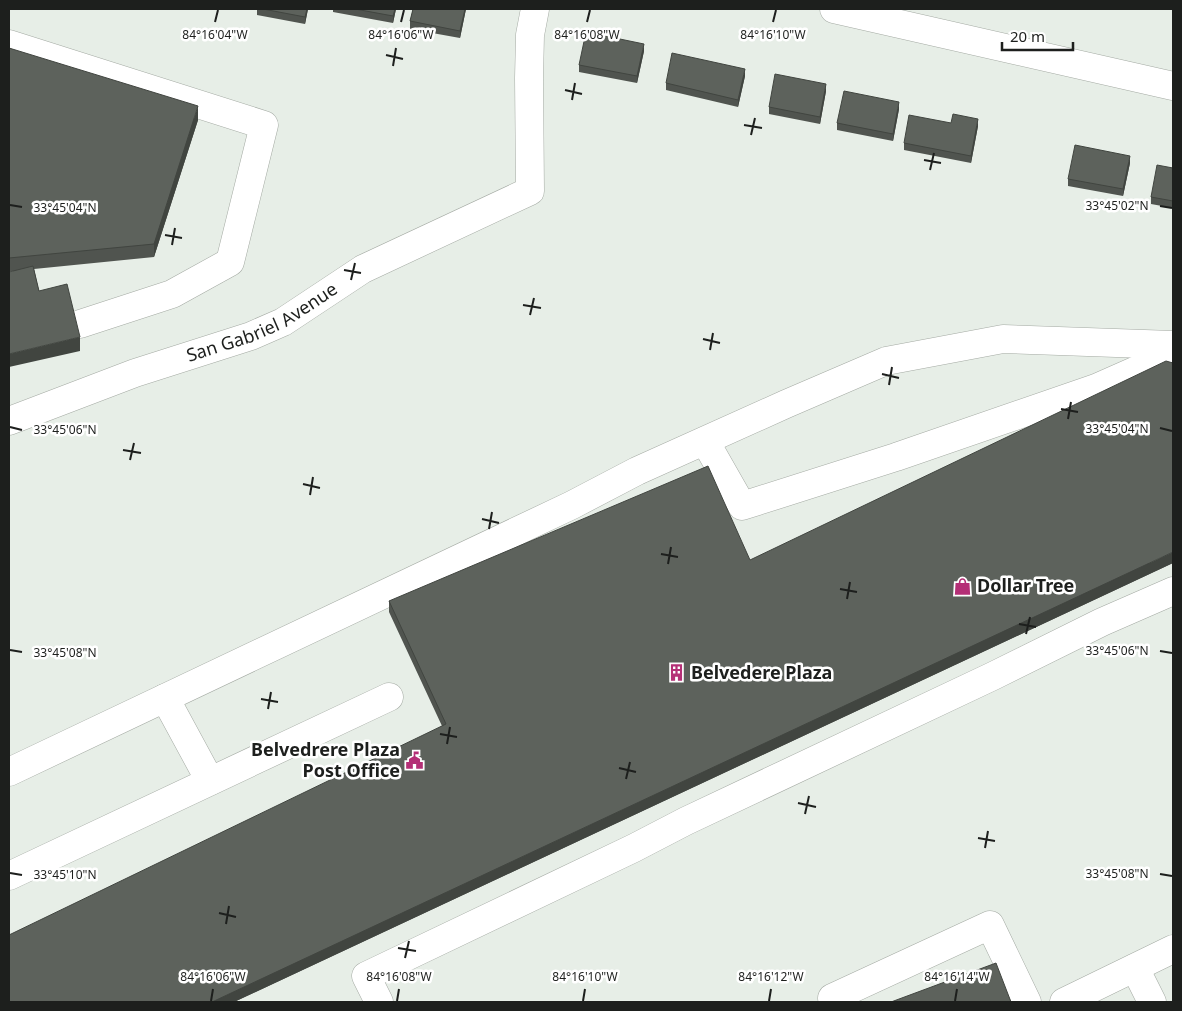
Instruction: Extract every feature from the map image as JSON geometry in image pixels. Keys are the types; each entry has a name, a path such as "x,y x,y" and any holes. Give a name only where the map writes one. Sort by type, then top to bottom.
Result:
{"street":[{"name":"San Gabriel Avenue","path":"9,421 135,373 259,333 283,322 363,269 530,191 528,78 530,35 535,9"},
{"path":"834,9 1173,86"},
{"path":"9,44 264,125 230,262 172,294 80,324"},
{"path":"9,772 572,505 637,471 886,361 1003,339 1173,345"},
{"path":"705,441 742,506 896,457 1096,388 1173,354"},
{"path":"379,1002 366,976 1102,622 1173,591"},
{"path":"9,876 389,697"},
{"path":"165,698 210,781"},
{"path":"834,1002 832,998 990,925 1028,1002"},
{"path":"1064,1002 1173,949"},
{"path":"1135,968 1152,1002"}],"building":[{"path":"263,9 307,9 305,17"},
{"path":"355,9 395,9 393,16"},
{"path":"413,9 465,9 460,31 410,21"},
{"path":"586,32 644,44 637,76 579,65"},
{"path":"9,48 198,106 154,244 9,258"},
{"path":"672,53 745,69 738,100 666,83"},
{"path":"775,74 826,84 820,117 769,107"},
{"path":"844,91 899,102 893,134 837,123"},
{"path":"953,114 978,119 971,156 904,143 909,115 951,123"},
{"path":"1075,145 1130,156 1123,189 1068,179"},
{"path":"1157,165 1173,168 1173,201 1151,197"},
{"path":"33,266 39,291 67,284 80,337 9,354 9,272"},
{"name":"Belvedere Plaza","path":"1166,361 1173,363 1173,552 212,1002 9,1002 9,935 446,724 389,601 708,466 750,560"},
{"path":"996,963 1011,1002 891,1002"}],"place":[{"name":"Dollar Tree","path":"963,586"},
{"name":"Belvedere Plaza","path":"677,673"},
{"name":"Belvedrere Plaza Post Office","path":"414,760"}]}
